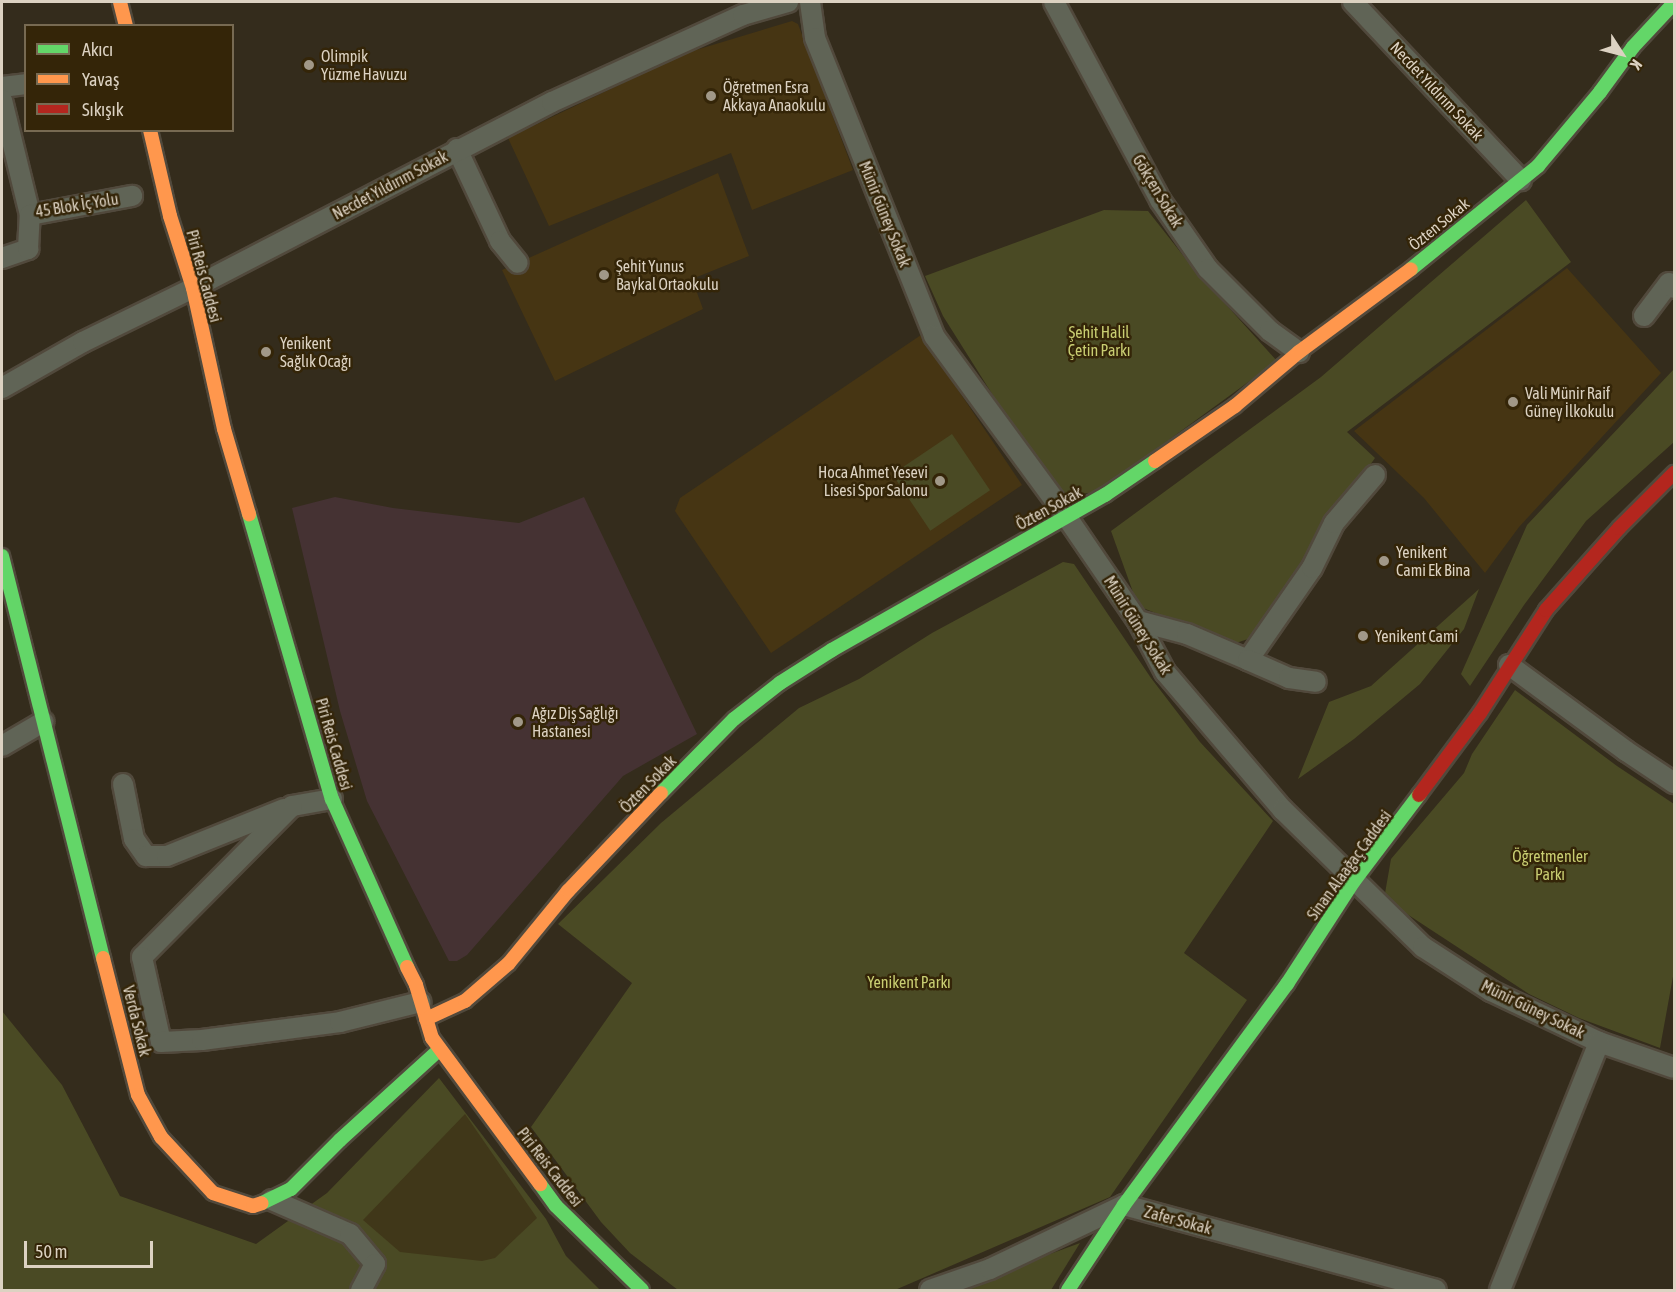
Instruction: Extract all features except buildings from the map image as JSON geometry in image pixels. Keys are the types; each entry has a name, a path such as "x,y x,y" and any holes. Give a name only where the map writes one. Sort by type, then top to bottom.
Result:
{"street":[{"path":"120,2 126,24"},
{"name":"Necdet Yıldırım Sokak","path":"2,388 83,342 193,288 457,149 552,102 743,15 788,2"},
{"name":"Münir Güney Sokak","path":"810,2 815,38 934,336 1066,516 1138,621 1165,672 1283,810 1424,947 1491,991 1599,1042 1674,1068"},
{"name":"Gökçen Sokak","path":"1054,2 1160,200 1208,269 1270,331 1299,352"},
{"name":"Necdet Yıldırım Sokak","path":"1353,2 1521,180"},
{"name":"Özten Sokak","path":"424,1010 465,1001 509,963 568,891 655,799 734,719 780,683 832,650 1106,495 1234,406 1299,352 1378,295 1521,180 1538,166 1600,92 1633,47 1674,3"},
{"path":"2,87 24,84"},
{"name":"45 Blok İç Yolu","path":"2,100 5,127 30,215 132,196"},
{"name":"Piri Reis Caddesi","path":"150,132 170,216 193,288 224,429 332,799 424,1010 432,1038 556,1206 642,1290"},
{"path":"457,149 500,241 518,263"},
{"path":"2,258 28,249 30,215"},
{"path":"1644,316 1669,283 1674,288"},
{"name":"Sinan Alaağaç Caddesi","path":"1068,1290 1124,1205 1287,984 1354,881 1480,713 1509,664 1546,610 1583,566 1674,473"},
{"path":"1248,660 1312,568 1334,523 1375,475"},
{"name":"Verda Sokak","path":"2,556 9,608 44,722 138,1095 161,1137 188,1169 213,1192 235,1202 253,1206 272,1200 291,1189 340,1140 440,1049"},
{"path":"1138,621 1187,634 1289,678 1316,682"},
{"path":"1509,664 1626,751 1674,783"},
{"path":"2,746 44,722"},
{"path":"123,784 134,839 146,856 167,856 292,806 332,799"},
{"path":"292,806 142,957 161,1042 202,1040 424,1010"},
{"path":"1500,1290 1599,1042"},
{"path":"272,1200 350,1234 375,1264 361,1290"},
{"name":"Zafer Sokak","path":"930,1290 990,1269 1124,1205 1395,1285 1436,1290"}],"shaded area":[{"name":"Öğretmen Esra Akkaya Anaokulu","path":"792,21 798,24 853,170 752,210 731,153 549,226 508,138 686,53"},
{"name":"Şehit Yunus Baykal Ortaokulu","path":"718,173 749,256 692,279 703,309 555,381 502,270"},
{"name":"Vali Münir Raif Güney İlkokulu","path":"1567,268 1661,373 1519,527 1485,573 1424,498 1354,431"},
{"path":"921,335 1022,485 771,653 675,511 680,498"},
{"name":"Ağız Diş Sağlığı Hastanesi","path":"335,497 393,508 519,523 584,497 697,734 623,776 467,955 457,961 449,961 367,801 340,711 292,508"}],"green space":[{"path":"1526,200 1571,262 1347,432 1375,458 1323,532 1309,566 1257,636 1233,644 1138,606 1111,531 1321,377"},
{"name":"Şehit Halil Çetin Parkı","path":"1104,210 1148,211 1193,268 1277,361 1096,493 1065,494 1047,481 943,316 925,276"},
{"path":"1674,369 1674,442 1586,521 1524,605 1470,686 1461,674 1527,525"},
{"name":"Hoca Ahmet Yesevi Lisesi Spor Salonu","path":"952,434 990,490 930,531 892,474"},
{"name":"Yenikent Parkı","path":"1063,562 1074,564 1151,678 1200,742 1273,821 1184,953 1247,1000 1110,1197 895,1290 678,1290 630,1253 601,1222 531,1127 632,983 558,924 661,823 799,708 859,679 932,633"},
{"path":"1479,589 1464,629 1420,684 1354,739 1298,779 1329,702 1371,686"},
{"name":"Öğretmenler Parkı","path":"1515,690 1617,766 1674,804 1674,971 1660,1048 1579,1018 1529,994 1384,899 1391,859 1464,773 1472,754"},
{"path":"2,1011 62,1085 120,1196 256,1244 327,1193 439,1078 546,1219 566,1256 600,1290 2,1290"},
{"path":"1080,1243 1051,1290 952,1290"}],"sand":[{"path":"465,1114 537,1218 495,1258 482,1261 400,1252 363,1220"}],"traffic: fast":[{"path":"1411,269 1538,166 1600,92 1633,47 1674,3"},
{"path":"661,793 734,719 780,683 832,650 1105,495 1155,461"},
{"path":"249,514 332,799 407,967"},
{"path":"2,556 103,958"},
{"path":"1068,1290 1124,1205 1287,984 1354,881 1419,795"},
{"path":"262,1203 291,1189 340,1140 440,1049"},
{"path":"540,1184 556,1206 642,1290"}],"traffic: slow":[{"path":"120,2 126,24"},
{"path":"150,132 170,216 193,288 224,429 249,514"},
{"path":"1155,461 1235,406 1299,352 1411,269"},
{"path":"426,1019 465,1001 509,963 568,891 661,793"},
{"path":"103,958 138,1095 161,1137 213,1193 253,1206 262,1203"},
{"path":"407,967 416,985 432,1038 540,1184"}],"traffic: jam":[{"path":"1419,795 1480,713 1546,610 1619,528 1674,473"}],"place":[{"name":"Olimpik Yüzme Havuzu","path":"309,65"},
{"name":"Öğretmen Esra Akkaya Anaokulu","path":"711,96"},
{"name":"Şehit Yunus Baykal Ortaokulu","path":"604,275"},
{"name":"Yenikent Sağlık Ocağı","path":"266,352"},
{"name":"Vali Münir Raif Güney İlkokulu","path":"1513,402"},
{"name":"Hoca Ahmet Yesevi Lisesi Spor Salonu","path":"940,481"},
{"name":"Yenikent Cami Ek Bina","path":"1384,561"},
{"name":"Yenikent Cami","path":"1363,636"},
{"name":"Ağız Diş Sağlığı Hastanesi","path":"518,722"}]}
